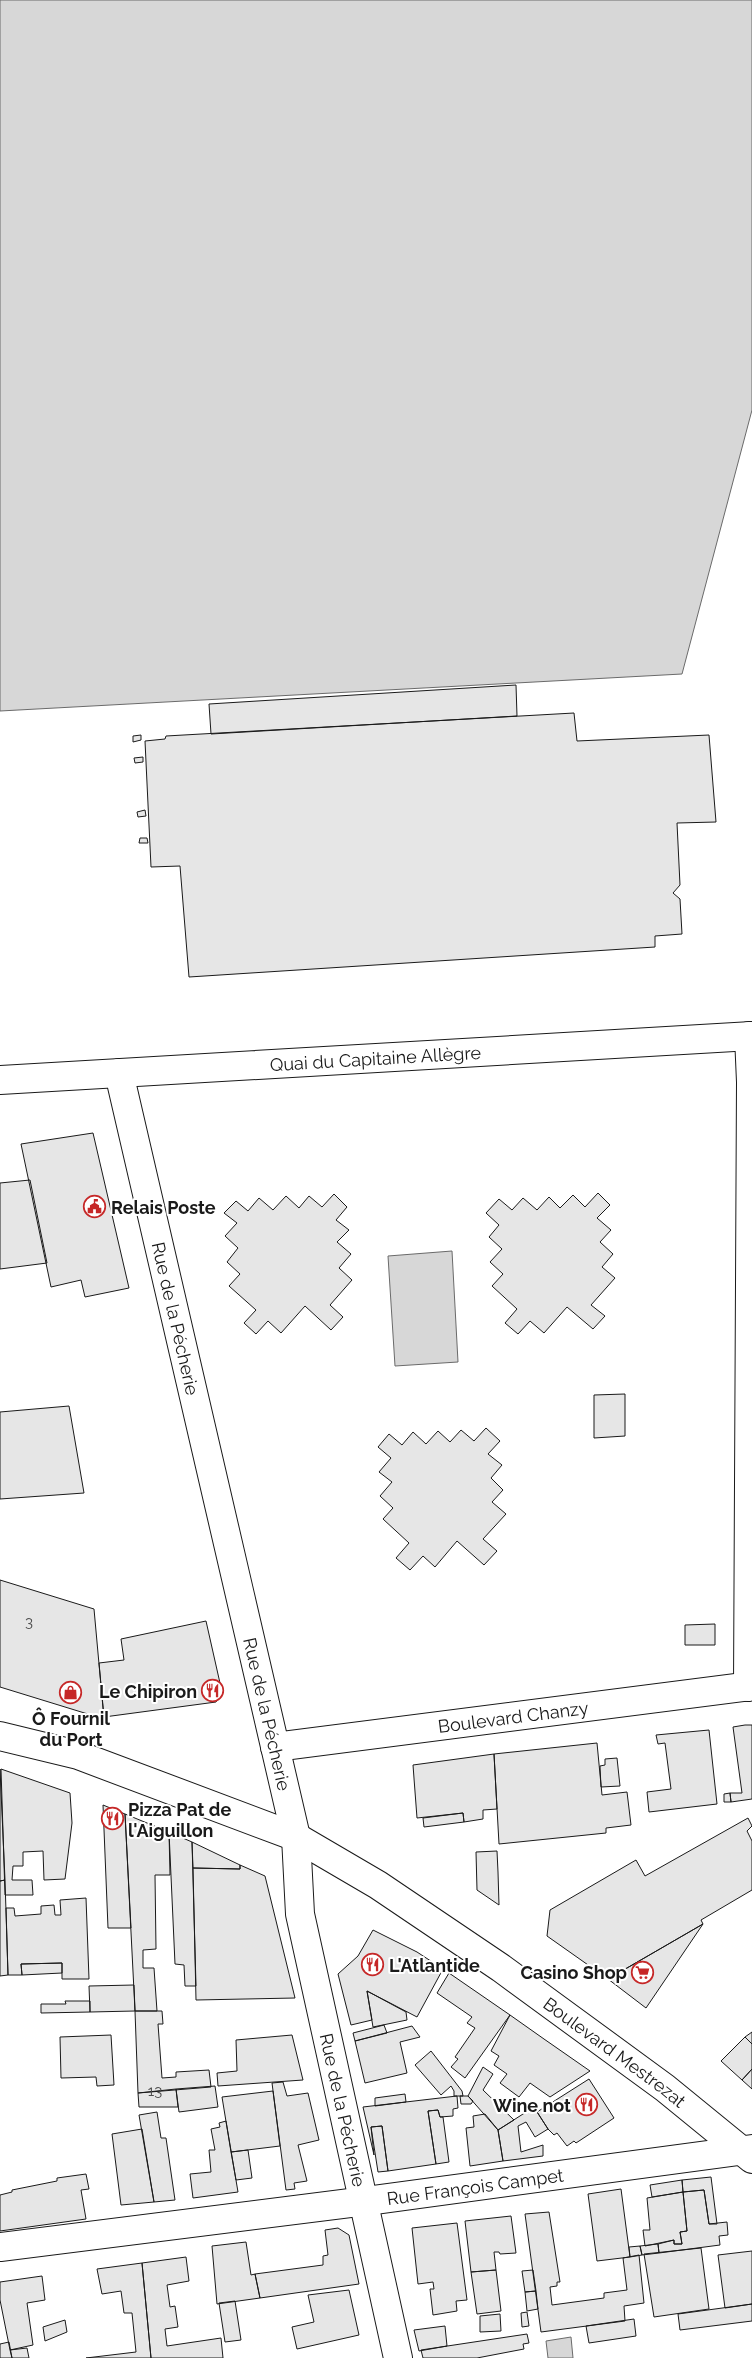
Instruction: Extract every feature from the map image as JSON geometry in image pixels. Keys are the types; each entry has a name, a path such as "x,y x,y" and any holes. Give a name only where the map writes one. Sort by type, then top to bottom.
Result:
{"street":[{"name":"Quai du Capitaine Allègre","path":"0,1080 750,1036"},
{"path":"750,1036 750,1686"},
{"name":"Rue de la Pécherie","path":"119,1073 296,1837 300,1914 398,2358"},
{"name":"Boulevard Chanzy","path":"275,1747 750,1686"},
{"name":"Boulevard Mestrezat","path":"0,1736 78,1755 296,1837 378,1885 501,1968 665,2088 749,2153"},
{"name":"Rue François Campet","path":"0,2246 749,2153"}],"shaded area":[{"path":"0,0 752,0 752,410 682,674 0,711"},
{"path":"452,1251 458,1362 395,1366 388,1256"},
{"path":"571,2337 573,2358 548,2358 546,2341"}],"building":[{"path":"516,685 517,716 211,734 209,704"},
{"path":"574,713 577,741 709,735 716,822 677,823 680,885 673,893 680,899 682,934 655,936 655,947 189,977 180,866 151,867 145,741 165,739 166,736"},
{"path":"141,735 141,740 133,742 133,736"},
{"path":"143,757 143,762 135,763 134,758"},
{"path":"145,810 146,816 138,817 137,812"},
{"path":"140,838 147,838 148,843 139,843"},
{"path":"93,1133 129,1288 85,1297 81,1280 51,1287 21,1144"},
{"path":"30,1180 47,1263 0,1269 0,1183"},
{"path":"598,1193 610,1205 597,1218 611,1230 600,1242 613,1254 602,1267 615,1278 591,1305 605,1316 593,1329 567,1307 544,1333 530,1321 518,1334 505,1323 517,1309 492,1286 503,1274 490,1262 502,1249 489,1237 499,1225 486,1213 499,1199 512,1210 523,1198 537,1210 549,1197 560,1208 573,1195 585,1207"},
{"path":"334,1194 347,1207 336,1220 349,1230 337,1242 351,1254 339,1268 352,1280 330,1305 343,1317 331,1330 305,1306 281,1333 268,1321 256,1334 244,1323 256,1310 229,1286 240,1274 227,1262 238,1248 225,1236 237,1223 224,1213 236,1201 248,1211 259,1198 273,1210 286,1196 299,1208 309,1196 322,1207"},
{"path":"625,1394 625,1436 594,1438 594,1395"},
{"path":"69,1406 84,1493 0,1499 0,1412"},
{"path":"486,1428 500,1441 488,1454 502,1465 491,1478 503,1490 492,1502 506,1514 483,1539 497,1551 484,1565 457,1541 435,1567 423,1556 410,1570 396,1558 409,1543 383,1519 393,1508 380,1496 392,1482 379,1472 391,1458 378,1447 389,1434 402,1445 413,1432 426,1444 438,1431 450,1442 461,1430 474,1441"},
{"path":"0,1580 94,1609 104,1719 0,1687"},
{"path":"206,1621 222,1692 216,1702 104,1717 99,1663 124,1660 121,1639"},
{"path":"715,1624 715,1645 685,1645 685,1625"},
{"path":"752,1725 752,1799 731,1802 730,1793 742,1793 733,1727"},
{"path":"709,1730 717,1804 649,1812 647,1792 671,1789 665,1743 658,1744 656,1735"},
{"path":"597,1743 602,1795 627,1792 631,1825 606,1828 606,1833 499,1844 494,1754"},
{"path":"494,1754 497,1809 483,1810 483,1819 464,1822 463,1813 417,1818 413,1765"},
{"path":"617,1758 620,1786 601,1787 600,1766 605,1765 605,1759"},
{"path":"0,1769 5,1880 0,1881"},
{"path":"1,1769 70,1793 72,1823 65,1879 44,1880 43,1851 23,1852 23,1866 13,1866 12,1880 32,1880 33,1895 5,1895"},
{"path":"730,1793 731,1802 724,1802 724,1794"},
{"path":"103,1805 125,1814 131,1928 108,1928"},
{"path":"463,1813 464,1822 424,1827 423,1818"},
{"path":"125,1814 169,1832 170,1875 155,1875 156,1949 143,1950 143,1968 154,1968 157,2011 135,2011"},
{"path":"748,1818 752,1826 747,1831 752,1841 752,1890 701,1920 703,1924 608,1979 547,1936 550,1910 636,1860 645,1876"},
{"path":"169,1832 192,1842 196,1986 185,1986 184,1965 175,1964"},
{"path":"192,1842 240,1865 240,1869 193,1868"},
{"path":"497,1851 499,1905 477,1890 476,1852"},
{"path":"240,1865 265,1876 295,1998 196,2000 193,1868 240,1869"},
{"path":"5,1880 8,1975 0,1976 0,1881"},
{"path":"86,1898 89,1979 62,1979 62,1963 21,1964 22,1975 8,1975 6,1908 14,1908 15,1916 41,1914 41,1906 54,1905 55,1915 61,1915 60,1900"},
{"path":"703,1924 646,2008 608,1979"},
{"path":"373,1930 417,1952 443,1969 417,2017 367,1991 372,2020 351,2025 338,1974 358,1956"},
{"path":"62,1963 62,1973 22,1975 21,1964"},
{"path":"449,1973 510,2015 465,2078 451,2067 458,2059 455,2057 475,2028 467,2023 472,2017 437,1993"},
{"path":"134,1985 135,2011 90,2012 89,1986"},
{"path":"367,1991 406,2012 407,2020 373,2027"},
{"path":"65,2001 90,2001 90,2012 41,2013 41,2004 66,2004"},
{"path":"135,2011 162,2011 163,2024 158,2024 162,2078 176,2077 176,2072 209,2070 211,2087 138,2093"},
{"path":"510,2015 590,2071 550,2097 530,2083 519,2097 500,2083 507,2074 494,2065 499,2056 491,2051"},
{"path":"384,2025 387,2033 355,2041 353,2033"},
{"path":"412,2026 420,2037 400,2042 407,2073 365,2083 355,2041"},
{"path":"752,2032 752,2044 745,2037"},
{"path":"111,2035 114,2085 97,2086 96,2077 61,2078 60,2037"},
{"path":"292,2035 303,2080 218,2086 217,2073 237,2071 236,2040"},
{"path":"745,2037 752,2044 752,2069 742,2080 721,2061"},
{"path":"431,2051 462,2091 463,2096 454,2096 451,2086 441,2095 415,2065"},
{"path":"483,2067 493,2074 483,2090 514,2120 498,2130 468,2096"},
{"path":"752,2069 752,2089 742,2080"},
{"path":"589,2079 614,2118 576,2143 574,2141 567,2146 557,2133 554,2135 548,2129 537,2112"},
{"path":"283,2082 287,2096 308,2093 319,2140 298,2145 307,2181 294,2183 295,2189 286,2190 272,2083"},
{"path":"215,2086 218,2107 179,2112 176,2089"},
{"path":"176,2089 178,2107 139,2107 138,2093"},
{"path":"273,2091 280,2146 231,2152 222,2097"},
{"path":"405,2094 406,2102 375,2106 375,2098"},
{"path":"457,2096 458,2108 453,2109 453,2116 440,2117 438,2110 428,2111 436,2164 388,2171 382,2126 371,2127 374,2155 363,2107"},
{"path":"460,2096 468,2096 473,2101 471,2104 461,2104"},
{"path":"534,2107 548,2129 535,2137 526,2122 518,2126 521,2152 543,2145 543,2156 503,2161 498,2130"},
{"path":"438,2110 440,2117 443,2117 449,2162 436,2164 428,2111"},
{"path":"157,2112 161,2138 166,2138 175,2200 154,2202 139,2115"},
{"path":"485,2114 498,2130 503,2161 470,2166 466,2128 474,2127 473,2116"},
{"path":"226,2121 238,2192 193,2198 190,2174 211,2172 209,2150 215,2150 211,2129 220,2127 219,2123"},
{"path":"382,2126 388,2171 378,2172 371,2127"},
{"path":"142,2129 154,2202 121,2205 112,2134"},
{"path":"248,2150 252,2178 236,2180 231,2152"},
{"path":"86,2174 89,2189 81,2190 86,2219 0,2231 0,2195 12,2192 12,2190 57,2181 57,2178"},
{"path":"711,2177 717,2224 709,2224 704,2190 683,2192 682,2180"},
{"path":"682,2180 683,2192 652,2197 650,2185"},
{"path":"621,2189 630,2257 597,2261 588,2194"},
{"path":"704,2190 709,2224 727,2222 728,2235 719,2236 720,2245 659,2253 658,2244 674,2240 674,2244 682,2244 680,2232 687,2231 683,2192"},
{"path":"683,2192 687,2231 680,2232 682,2244 674,2244 674,2240 645,2246 643,2230 650,2230 647,2198"},
{"path":"549,2212 560,2282 557,2282 557,2286 550,2287 552,2305 604,2298 604,2293 627,2290 623,2258 639,2255 644,2303 624,2306 625,2321 541,2332 525,2214"},
{"path":"511,2216 516,2253 500,2254 499,2252 494,2252 496,2270 471,2272 465,2221"},
{"path":"457,2223 467,2300 456,2301 457,2311 433,2315 430,2289 434,2289 433,2282 418,2284 412,2228"},
{"path":"338,2228 349,2235 359,2284 260,2298 255,2274 323,2265 323,2256 328,2255 325,2230"},
{"path":"246,2242 251,2275 255,2274 260,2298 217,2304 212,2246"},
{"path":"658,2244 659,2253 642,2255 640,2246"},
{"path":"640,2246 642,2255 630,2257 629,2247"},
{"path":"701,2248 709,2309 654,2317 644,2254"},
{"path":"752,2251 752,2304 725,2308 718,2255"},
{"path":"186,2257 189,2281 167,2285 170,2307 175,2306 178,2327 165,2329 167,2346 221,2338 223,2358 151,2358 142,2263"},
{"path":"142,2263 151,2358 86,2358 136,2352 132,2313 124,2313 121,2291 102,2294 97,2269"},
{"path":"496,2270 501,2311 477,2314 471,2272"},
{"path":"533,2270 536,2291 525,2292 522,2271"},
{"path":"42,2276 45,2300 27,2303 33,2345 10,2350 0,2300 0,2282"},
{"path":"349,2290 359,2335 297,2349 292,2327 314,2322 308,2295"},
{"path":"536,2291 538,2309 527,2311 525,2292"},
{"path":"235,2301 241,2340 225,2342 219,2303"},
{"path":"752,2304 752,2321 680,2330 678,2314"},
{"path":"527,2312 529,2326 522,2327 521,2313"},
{"path":"500,2314 501,2331 480,2332 480,2316"},
{"path":"634,2319 636,2336 589,2343 586,2326"},
{"path":"65,2320 67,2332 45,2341 43,2327"},
{"path":"445,2326 447,2346 419,2351 414,2330"},
{"path":"527,2334 529,2343 523,2344 524,2349 477,2358 423,2358 421,2350"},
{"path":"9,2342 12,2358 0,2358 0,2344"},
{"path":"27,2348 29,2358 12,2358 10,2350"}],"place":[{"name":"Relais Poste","path":"95,1207"},
{"name":"Le Chipiron","path":"213,1691"},
{"name":"Ô Fournil du Port","path":"71,1693"},
{"name":"Pizza Pat de l'Aiguillon","path":"112,1819"},
{"name":"L'Atlantide","path":"373,1965"},
{"name":"Casino Shop","path":"643,1972"},
{"name":"Wine not","path":"587,2105"}]}
